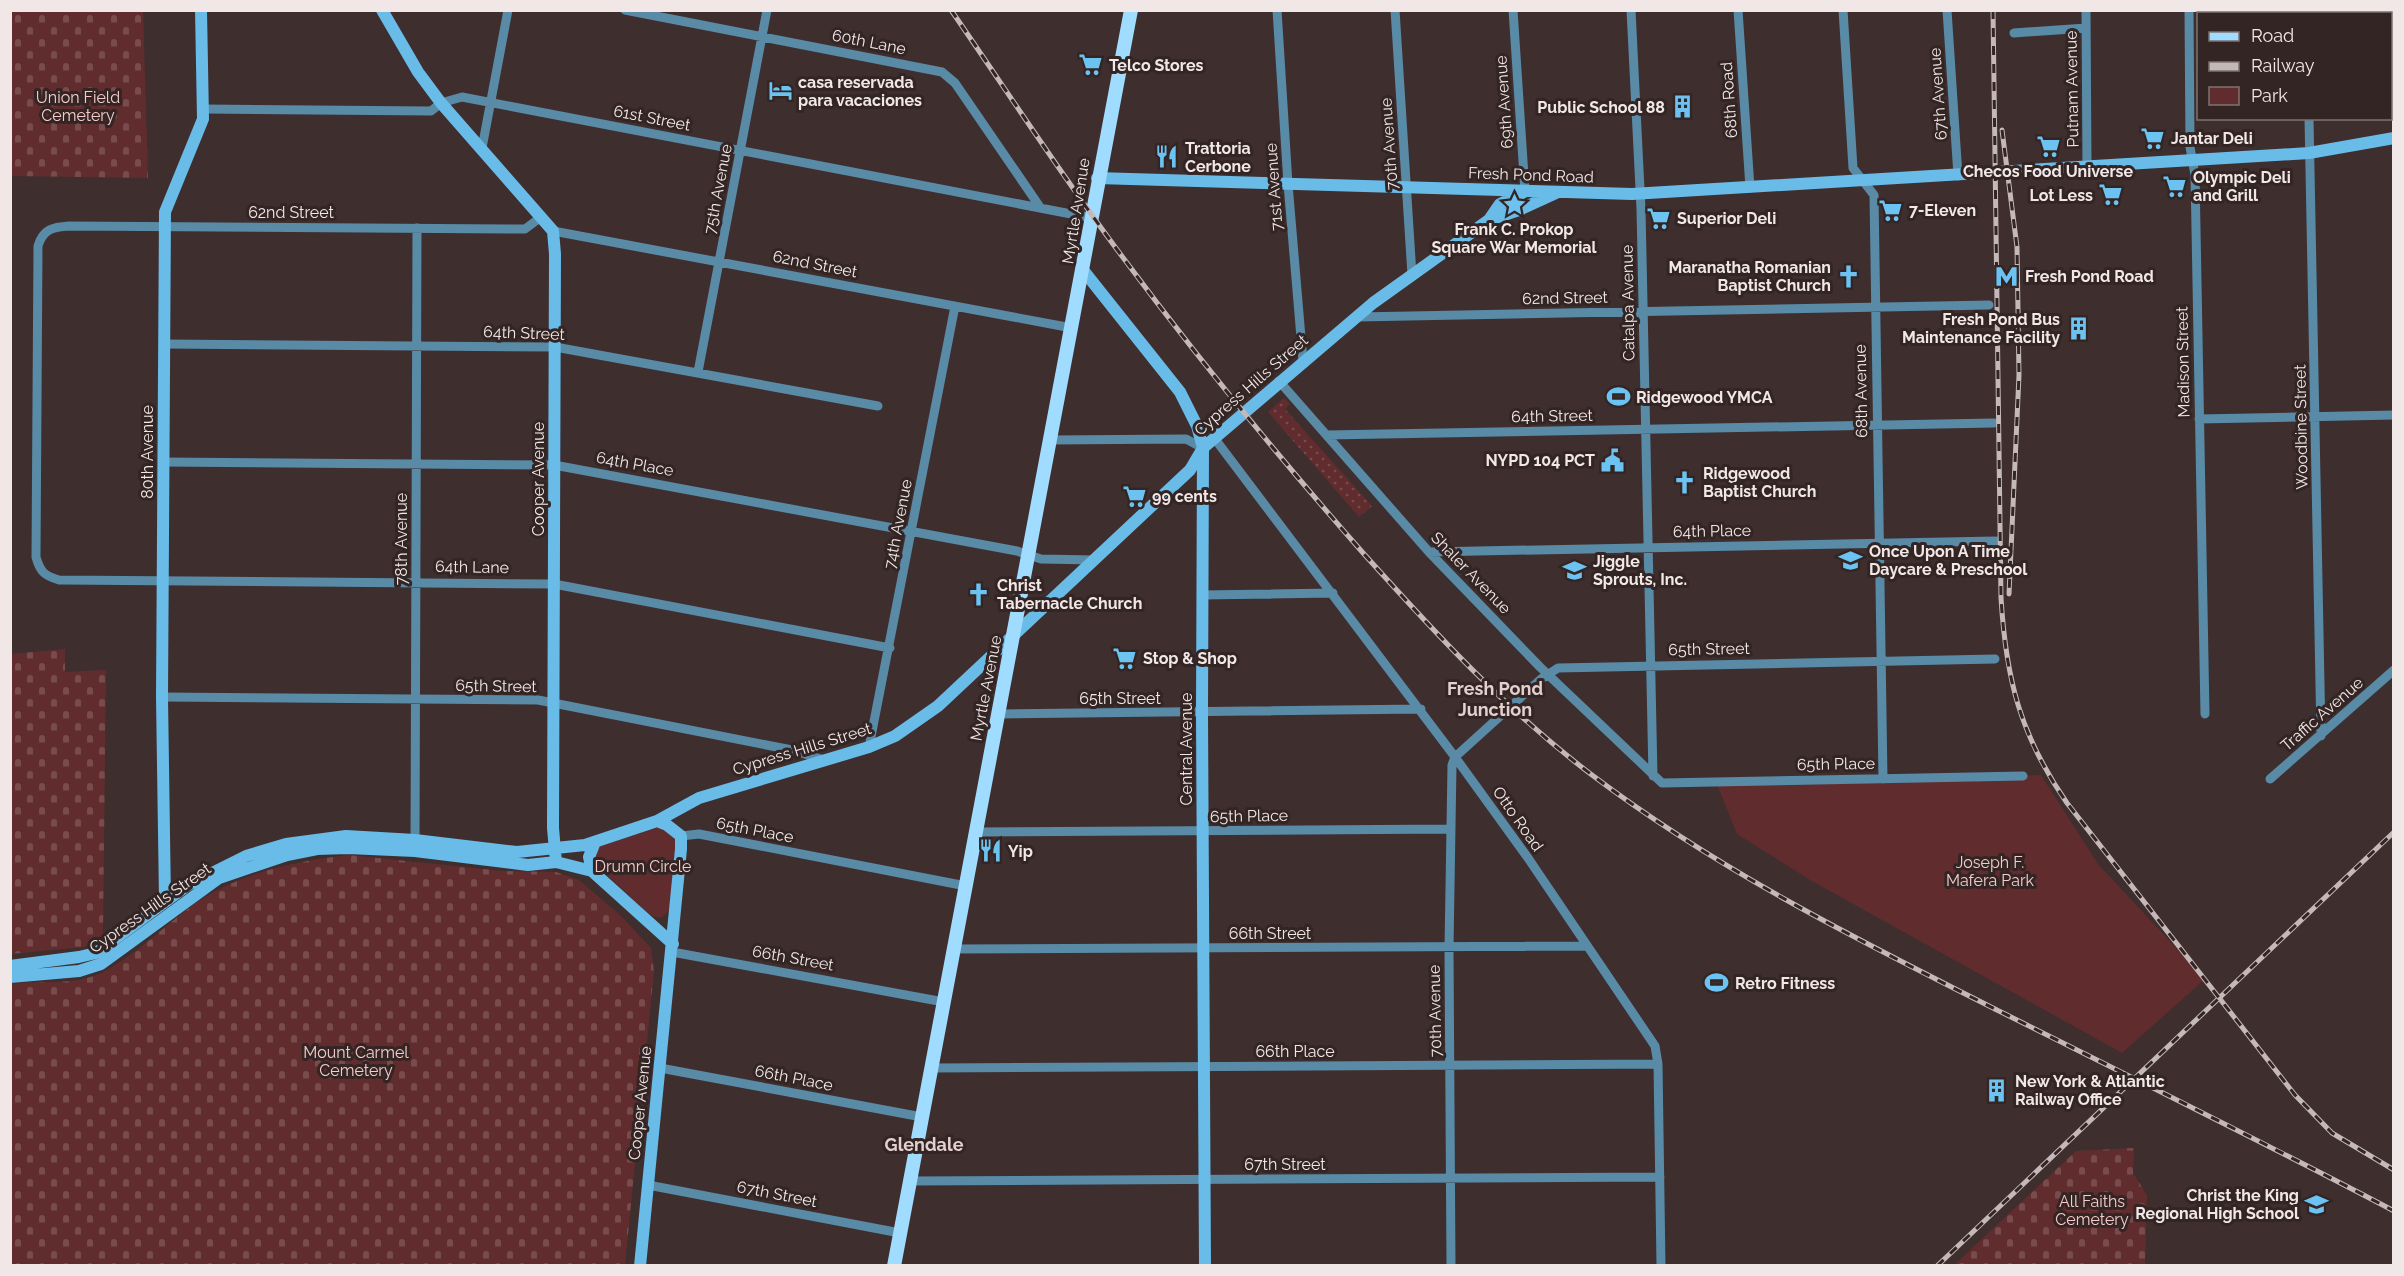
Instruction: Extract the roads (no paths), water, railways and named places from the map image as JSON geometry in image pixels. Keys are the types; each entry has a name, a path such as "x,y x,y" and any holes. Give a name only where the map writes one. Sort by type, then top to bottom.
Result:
{"main road":[{"name":"80th Avenue","path":"165,901 162,580 165,212 205,109 201,10"},
{"path":"382,10 417,72 441,103 554,231"},
{"name":"Myrtle Avenue","path":"894,1266 1131,10"},
{"name":"Fresh Pond Road","path":"1098,178 1641,194 2309,153 2394,138"},
{"name":"Cypress Hills Street","path":"1489,220 1500,204 1525,191"},
{"name":"Cypress Hills Street","path":"10,977 79,971 101,964 219,878 287,855 316,849 415,846 508,851 555,848 595,842 657,821 699,798 869,747 895,736 938,706 1190,470 1203,448 1303,361 1412,275 1489,220 1558,192"},
{"name":"Cooper Avenue","path":"554,231 553,828 556,862"},
{"name":"Central Avenue","path":"1083,270 1180,392 1197,426 1203,448 1205,1266"},
{"path":"657,821 667,825 681,836"},
{"name":"Cypress Hills Street","path":"10,966 79,957 96,952 188,885 246,856 286,844 346,836 528,865 556,862"},
{"name":"Cooper Avenue","path":"640,1266 681,836"},
{"path":"592,871 589,857 595,842"},
{"path":"556,862 592,871 672,948"}],"street":[{"path":"482,148 508,10"},
{"name":"60th Lane","path":"625,10 942,72 955,83 1040,207"},
{"name":"75th Avenue","path":"698,372 767,10"},
{"name":"71st Avenue","path":"1277,10 1288,184 1303,361"},
{"name":"70th Avenue","path":"1395,10 1412,275"},
{"name":"69th Avenue","path":"1513,10 1525,191"},
{"name":"Catalpa Avenue","path":"1631,10 1641,194 1653,776"},
{"name":"68th Road","path":"1738,10 1749,188"},
{"name":"68th Avenue","path":"1843,10 1853,168 1874,195 1883,778"},
{"name":"67th Avenue","path":"1947,10 1958,176"},
{"name":"Putnam Avenue","path":"2086,10 2088,167"},
{"name":"Madison Street","path":"2189,10 2190,147 2195,187 2205,714"},
{"path":"2014,33 2086,28"},
{"name":"61st Street","path":"205,109 430,111 441,103 462,97 1092,218"},
{"name":"Woodbine Street","path":"2309,120 2321,736"},
{"name":"62nd Street","path":"48,577 39,570 36,557 38,246 40,238 53,228 165,226 525,229 542,217"},
{"name":"78th Avenue","path":"415,846 417,228"},
{"name":"62nd Street","path":"554,231 1072,328"},
{"name":"62nd Street","path":"1357,317 1989,305"},
{"name":"74th Avenue","path":"869,747 890,648 954,306"},
{"name":"64th Street","path":"164,344 555,347 878,406"},
{"name":"Shaler Avenue","path":"1279,381 1429,552 1548,675 1653,776"},
{"path":"2199,419 2394,415"},
{"name":"64th Street","path":"1327,435 1994,423"},
{"path":"1051,440 1186,439 1203,448"},
{"name":"Otto Road","path":"1215,439 1421,709 1528,858 1655,1046 1658,1064 1661,1266"},
{"name":"64th Place","path":"163,462 554,465 1017,551 1041,560 1095,560"},
{"name":"64th Place","path":"1429,552 1996,541"},
{"name":"64th Lane","path":"48,577 59,580 416,581 554,584 890,648"},
{"path":"1202,595 1333,594"},
{"name":"65th Street","path":"1455,757 1558,668 1995,659"},
{"name":"Traffic Avenue","path":"2270,779 2394,670"},
{"name":"65th Street","path":"162,697 538,700 792,750 824,760"},
{"name":"65th Street","path":"998,714 1421,709"},
{"name":"70th Avenue","path":"1451,1266 1449,948 1452,765 1455,757"},
{"name":"65th Place","path":"1653,776 1662,783 2023,776"},
{"name":"65th Place","path":"976,832 1450,829"},
{"name":"65th Place","path":"681,836 699,834 966,886"},
{"name":"66th Street","path":"954,949 1586,946"},
{"name":"66th Street","path":"672,948 944,1002"},
{"name":"66th Place","path":"932,1068 1658,1064"},
{"name":"66th Place","path":"660,1068 922,1117"},
{"name":"67th Street","path":"910,1181 1660,1177"},
{"name":"67th Street","path":"648,1185 900,1233"}],"railway":[{"path":"951,10 1049,155 1202,361 1364,554 1445,642 1530,725 1640,810 1739,873 1790,902 1894,958 2394,1211"},
{"path":"1993,10 2001,598 2007,655 2018,705 2038,754 2067,803 2295,1095 2332,1133 2394,1170"},
{"path":"2002,130 2017,247 2019,375 2009,594"},
{"path":"1937,1266 2394,832"}],"place":[{"name":"Telco Stores","path":"1091,65"},
{"name":"casa reservada para vacaciones","path":"780,91"},
{"name":"Public School 88","path":"1683,107"},
{"name":"Jantar Deli","path":"2153,138"},
{"name":"Checos Food Universe","path":"2048,146"},
{"name":"Trattoria Cerbone","path":"1167,157"},
{"name":"Olympic Deli and Grill","path":"2175,186"},
{"name":"Lot Less","path":"2111,195"},
{"name":"Frank C. Prokop Square War Memorial","path":"1514,204"},
{"name":"7-Eleven","path":"1891,210"},
{"name":"Superior Deli","path":"1659,218"},
{"name":"Maranatha Romanian Baptist Church","path":"1849,276"},
{"name":"Fresh Pond Road","path":"2007,276"},
{"name":"Fresh Pond Bus Maintenance Facility","path":"2078,328"},
{"name":"Ridgewood YMCA","path":"1618,397"},
{"name":"NYPD 104 PCT","path":"1613,460"},
{"name":"Ridgewood Baptist Church","path":"1685,482"},
{"name":"99 cents","path":"1134,496"},
{"name":"Once Upon A Time Daycare & Preschool","path":"1851,560"},
{"name":"Jiggle Sprouts, Inc.","path":"1575,570"},
{"name":"Christ Tabernacle Church","path":"979,594"},
{"name":"Stop & Shop","path":"1125,658"},
{"name":"Yip","path":"990,851"},
{"name":"Retro Fitness","path":"1717,983"},
{"name":"New York & Atlantic Railway Office","path":"1997,1090"},
{"name":"Christ the King Regional High School","path":"2317,1204"}],"district":[{"name":"Fresh Pond Junction","path":"1495,698"},
{"name":"Glendale","path":"924,1144"}],"park label":[{"name":"Union Field Cemetery","path":"78,106"},
{"name":"Drumn Circle","path":"643,866"},
{"name":"Joseph F. Mafera Park","path":"1990,871"},
{"name":"Mount Carmel Cemetery","path":"356,1061"},
{"name":"All Faiths Cemetery","path":"2092,1210"}]}
